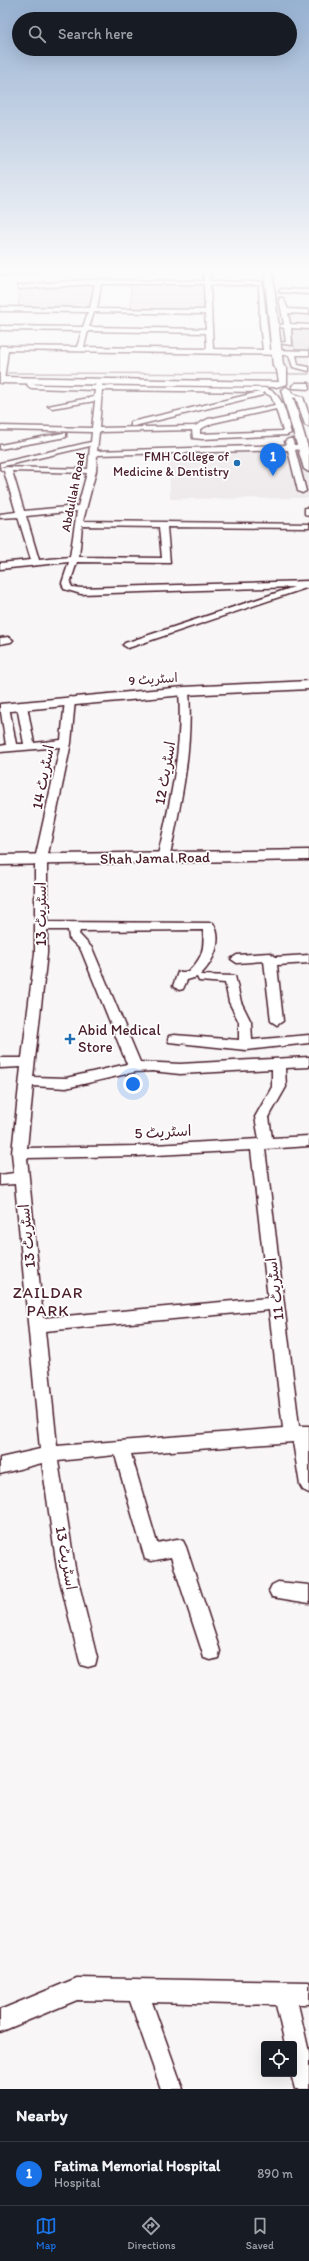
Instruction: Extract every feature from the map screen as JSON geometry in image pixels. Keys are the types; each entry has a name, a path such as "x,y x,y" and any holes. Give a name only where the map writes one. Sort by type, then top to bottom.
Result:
{"main road":[{"path":"282,366 282,380 304,441 309,469"},
{"path":"0,379 102,385 234,386 282,380 296,386"},
{"name":"Shah Jamal Road","path":"0,860 163,859 309,855"}],"street":[{"path":"0,379 2,366"},
{"path":"293,366 282,380 278,400 302,491"},
{"path":"296,366 309,369"},
{"path":"282,380 299,396 309,425"},
{"path":"107,430 282,380"},
{"name":"Abdullah Road","path":"102,385 102,397 100,398 92,430 94,443 92,471 78,523 74,559 66,583 68,589 81,591 309,584"},
{"path":"296,386 309,386"},
{"path":"52,406 100,398"},
{"path":"0,428 107,430 196,428 211,421 279,406"},
{"path":"0,432 18,428"},
{"path":"196,428 196,436 202,437 287,433"},
{"path":"0,447 92,430"},
{"path":"94,453 290,448 304,441"},
{"path":"2,468 94,443"},
{"path":"2,468 92,471"},
{"path":"2,468 21,514 36,563"},
{"path":"0,516 82,508"},
{"path":"78,523 309,526"},
{"path":"0,566 74,559 167,561 163,524"},
{"path":"128,645 260,602 309,584"},
{"name":"اسٹریٹ 9","path":"2,708 70,700 184,691 309,685"},
{"name":"اسٹریٹ 12","path":"163,859 185,754 187,715 184,691"},
{"name":"اسٹریٹ 14","path":"41,859 66,743 70,700"},
{"path":"22,706 30,746"},
{"path":"2,708 12,748"},
{"path":"0,749 66,743"},
{"name":"اسٹریٹ 13","path":"41,859 41,953 19,1153 49,1454 66,1568 88,1658"},
{"path":"42,926 120,928 209,926 211,942 207,962 191,976 182,975 179,986"},
{"path":"74,927 73,935 86,948 124,1036 135,1067"},
{"path":"237,958 270,957 277,1021"},
{"path":"270,961 309,959"},
{"path":"204,978 230,979 235,1002 244,1022 246,1045"},
{"path":"174,1039 246,1045 309,1039"},
{"path":"0,1063 29,1062"},
{"path":"27,1081 66,1083 135,1067 152,1066 180,1069 309,1062"},
{"name":"اسٹریٹ 11","path":"278,1064 279,1087 262,1117 262,1143 277,1303 309,1485"},
{"name":"اسٹریٹ 5","path":"19,1153 137,1151 309,1141"},
{"path":"0,1180 21,1178"},
{"path":"36,1325 277,1303"},
{"path":"0,1466 49,1454 121,1447 300,1434"},
{"path":"121,1447 151,1553 177,1547 211,1651"},
{"path":"278,1591 309,1594"},
{"path":"0,2021 77,1989 285,1994 309,1993"},
{"path":"137,1991 172,2089"},
{"path":"285,1994 306,2089"}],"shaded area":[{"path":"284,366 309,366 309,370 282,369"},
{"name":"FMH College of Medicine & Dentistry","path":"300,447 309,475 309,498 170,499 169,452"}],"waterway":[{"path":"0,373 309,374"}],"place":[{"name":"FMH College of Medicine & Dentistry","path":"237,463"},
{"name":"Fatima Memorial Hospital","path":"273,476"},
{"name":"Abid Medical Store","path":"70,1039"}],"district":[{"name":"ZAILDAR PARK","path":"48,1301"}]}
